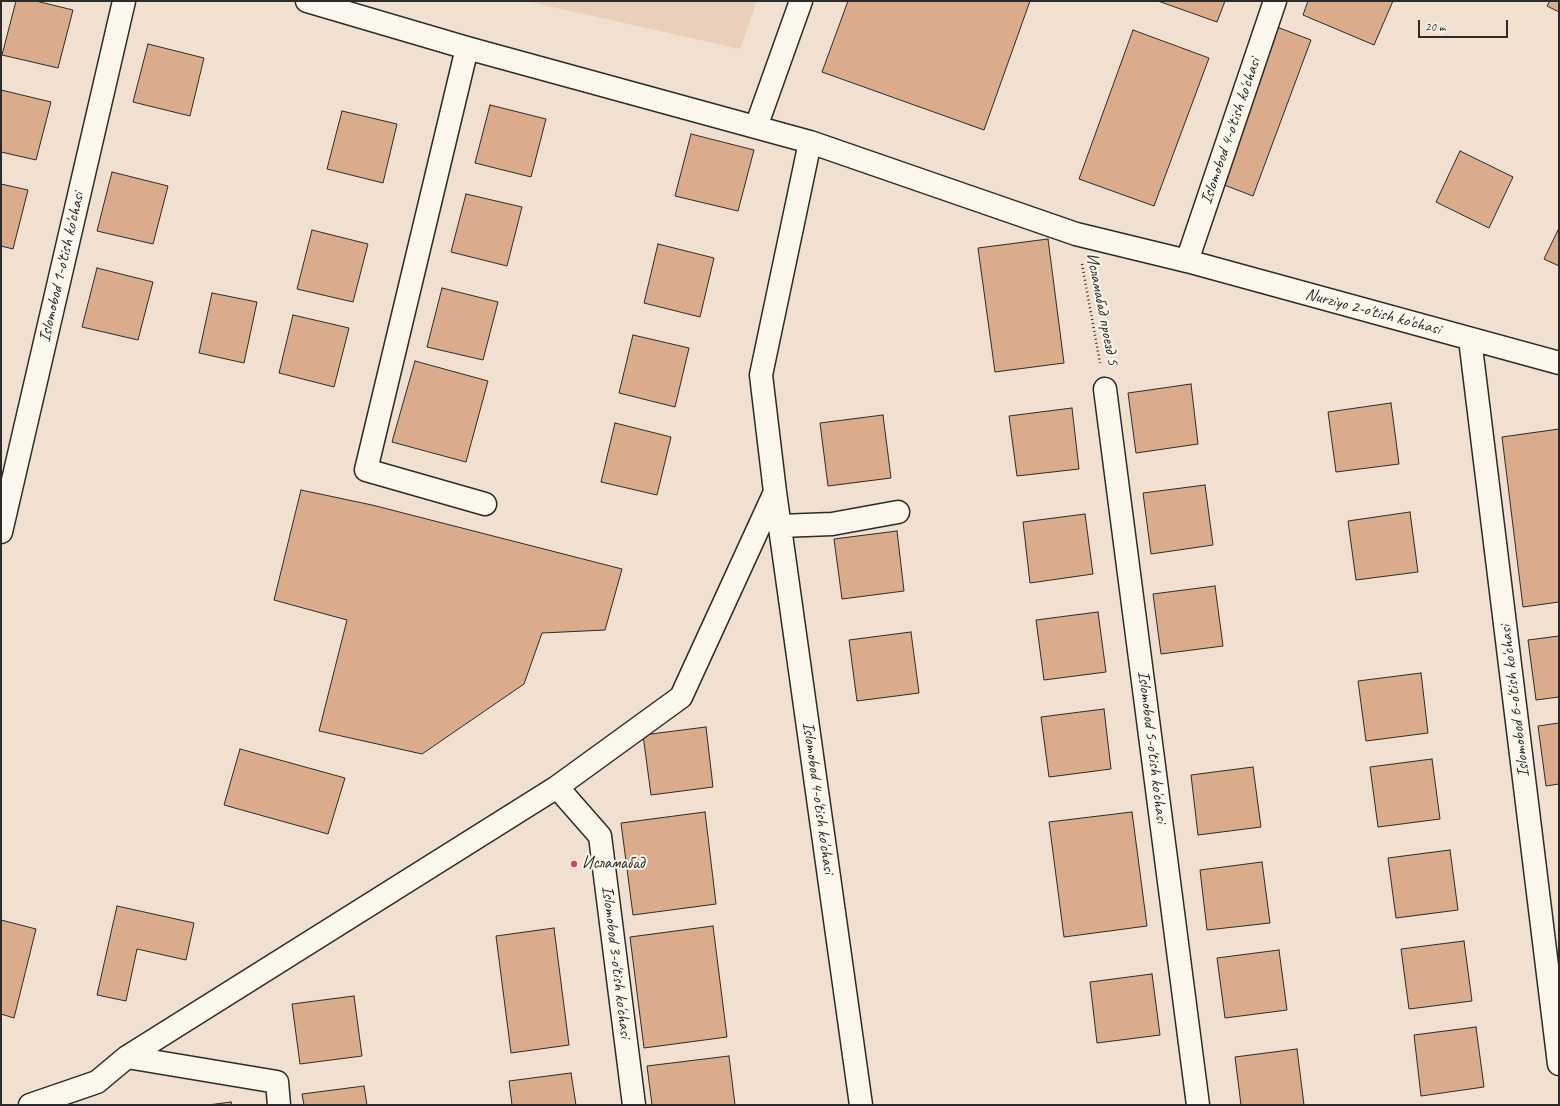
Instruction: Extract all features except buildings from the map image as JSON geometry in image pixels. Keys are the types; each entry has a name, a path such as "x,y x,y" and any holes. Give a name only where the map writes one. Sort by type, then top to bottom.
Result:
{"street":[{"name":"Islomobod 1-o'tish ko'chasi","path":"1,532 124,1"},
{"name":"Nurziyo 2-o'tish ko'chasi","path":"307,1 467,48 810,142 1076,234 1187,261 1559,363"},
{"path":"756,128 801,1"},
{"name":"Islomobod 4-o'tish ko'chasi","path":"1187,261 1276,1"},
{"path":"467,48 366,470 485,504"},
{"name":"Islomobod 4-o'tish ko'chasi","path":"810,142 761,375 775,492 861,1105"},
{"name":"Islomobod 6-o'tish ko'chasi","path":"1470,339 1559,1064"},
{"name":"Islomobod 5-o'tish ko'chasi","path":"1105,389 1198,1105"},
{"path":"30,1105 97,1082 127,1057 557,787 681,697 775,492"},
{"path":"780,526 832,524 898,512"},
{"name":"Islomobod 3-o'tish ko'chasi","path":"557,787 600,836 634,1105"},
{"path":"127,1057 277,1082 279,1105"}],"path":[{"name":"Исламабад проезд 5","path":"1076,234 1105,389"}],"shaded area":[{"path":"526,1 757,1 740,49"}],"place":[{"name":"Исламабад","path":"574,864"}]}
